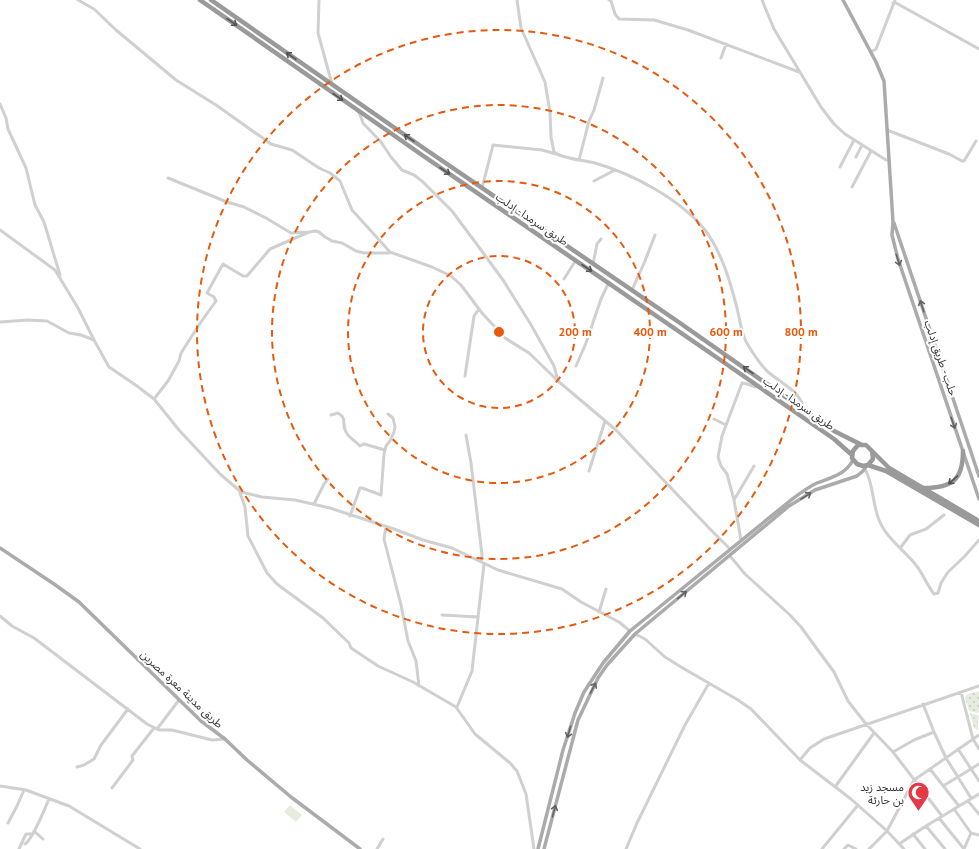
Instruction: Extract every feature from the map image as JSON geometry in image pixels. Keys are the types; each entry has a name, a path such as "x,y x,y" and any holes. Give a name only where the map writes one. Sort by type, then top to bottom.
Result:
{"highway":[{"name":"طريق سرمدا - إدلب","path":"200,0 422,155 760,387 834,439 852,457"},
{"name":"طريق سرمدا - إدلب","path":"211,0 840,435 862,444"},
{"path":"298,69 302,64"},
{"path":"422,155 425,149"},
{"path":"979,521 887,466 868,446 862,444 855,448 852,457 859,465 886,471 979,525"},
{"path":"866,466 873,458 872,451"},
{"path":"923,488 944,486 954,481 958,477 961,468 962,451"}],"main road":[{"name":"حلب - طريق إدلب","path":"842,0 871,52 884,81 893,222 892,235 898,259 979,499"},
{"name":"حلب - طريق إدلب","path":"893,222 901,240 979,476"},
{"path":"962,451 969,448"},
{"path":"538,849 563,750 575,713 584,692 603,663 630,632 730,549 800,493 841,474 848,468 852,457"},
{"path":"544,849 578,720 598,678 607,665 635,634 790,506 827,485 857,476 866,466"},
{"path":"758,527 761,530"},
{"name":"طريق مدينة معرة مصرين","path":"0,548 79,602 201,721 286,792 360,849"},
{"name":"طريق مدينة معرة مصرين","path":"352,842 364,849"}],"street":[{"path":"78,0 94,9 116,30 176,80 216,105 271,144 292,150 318,168 330,173 340,181 352,210 390,252 432,267 451,276 462,285 479,309 505,338 529,353 558,381 616,430 635,448 730,549"},
{"path":"319,0 318,33 332,85"},
{"path":"517,0 521,28 545,82 550,112 552,144 554,151 558,155"},
{"path":"609,0 611,1 615,14 619,19 654,20 688,30 799,72"},
{"path":"762,0 774,29 821,107 834,124 854,140 886,160 889,160"},
{"path":"871,52 876,49 894,2 979,49"},
{"path":"721,58 726,44"},
{"path":"579,160 589,121 594,110 603,78"},
{"path":"0,104 6,118 8,129 26,168 36,205 44,222 61,277 109,367 154,399 183,434 220,474 239,490 262,496 295,500 330,508 423,540 452,548 498,570 562,589 599,612 619,622 630,632"},
{"path":"359,111 363,123 382,142 391,157 402,170 414,175 423,182 452,211 484,254 503,280 533,329 554,366 558,381"},
{"path":"887,130 949,154 962,161 976,141"},
{"path":"840,167 854,140"},
{"path":"482,188 493,145 540,150 615,170 645,184 672,200 690,214 705,231 720,254 747,343 758,360 768,371 795,392 802,402 804,410"},
{"path":"856,157 862,145"},
{"path":"852,187 871,151"},
{"path":"594,181 615,170"},
{"path":"168,178 235,206 244,207 291,233 315,231 320,232 332,241 342,243 356,251 370,253 390,252"},
{"path":"0,230 55,270 61,277"},
{"path":"154,399 168,381 179,361 180,353 216,301 214,297 207,293 223,264 243,276 247,276 270,249 309,232"},
{"path":"632,290 655,235"},
{"path":"593,264 595,251 601,239"},
{"path":"564,279 576,260"},
{"path":"576,366 586,343 601,299 609,282"},
{"path":"465,376 474,316 479,309"},
{"path":"0,322 28,320 46,321 69,333 81,335 94,340"},
{"path":"741,540 734,500 727,474 721,466 718,457 720,442 742,384 744,383 753,387 760,387"},
{"path":"331,415 338,413 342,416 344,419 344,429 353,441 360,446 364,444 385,450"},
{"path":"350,516 360,488 381,496 384,454 395,427 393,418 388,414"},
{"path":"714,419 726,425"},
{"path":"589,471 606,421"},
{"path":"457,707 472,671 482,563 471,463 466,435"},
{"path":"734,500 754,466"},
{"path":"866,466 880,523 888,535 917,566 933,593 938,593 948,572 978,541"},
{"path":"314,504 328,479"},
{"path":"239,490 245,507 248,536 267,573 277,584 323,618 349,643 351,648 378,666 457,707 476,734 518,771 526,794 534,849"},
{"path":"901,548 910,535 926,529 944,515"},
{"path":"386,527 384,539 401,605 408,641 416,661 419,686"},
{"path":"978,541 979,545"},
{"path":"730,556 745,574 801,627 834,672 848,701 866,724 893,752 942,816"},
{"path":"599,612 606,589"},
{"path":"442,615 478,617"},
{"path":"0,616 12,626 34,638 156,729 172,730 212,740 224,739"},
{"path":"635,634 645,639 665,657 751,709 800,760 888,831 904,849"},
{"path":"626,849 637,823 685,725 709,684"},
{"path":"800,760 810,748 820,741 923,704 979,686"},
{"path":"961,692 973,739 979,749"},
{"path":"112,788 133,760 132,756 179,700"},
{"path":"923,704 946,758 971,798"},
{"path":"77,767 94,759 102,745 128,709"},
{"path":"893,752 914,740 934,732"},
{"path":"835,787 874,733"},
{"path":"870,849 888,831 914,780 979,735"},
{"path":"958,749 979,781"},
{"path":"943,786 979,764"},
{"path":"930,769 959,806"},
{"path":"0,786 24,790 69,806 140,849"},
{"path":"8,823 24,790"},
{"path":"899,844 938,818 979,794"},
{"path":"26,844 28,843 49,799"},
{"path":"968,801 979,814"},
{"path":"822,849 858,806"},
{"path":"954,810 971,832 979,835"},
{"path":"938,818 964,849 971,832"},
{"path":"926,826 945,849"},
{"path":"33,832 43,839"},
{"path":"19,849 26,834 33,832"},
{"path":"913,834 925,849"},
{"path":"377,849 383,839"},
{"path":"844,849 848,845 856,849"}],"shaded area":[{"path":"979,691 979,712 969,711 965,698 966,695"},
{"path":"970,713 978,715 979,717 978,730 974,728"},
{"path":"290,805 302,815 296,822 284,812"}],"place":[{"name":"مسجد زيد بن حارثة","path":"919,812"}]}
